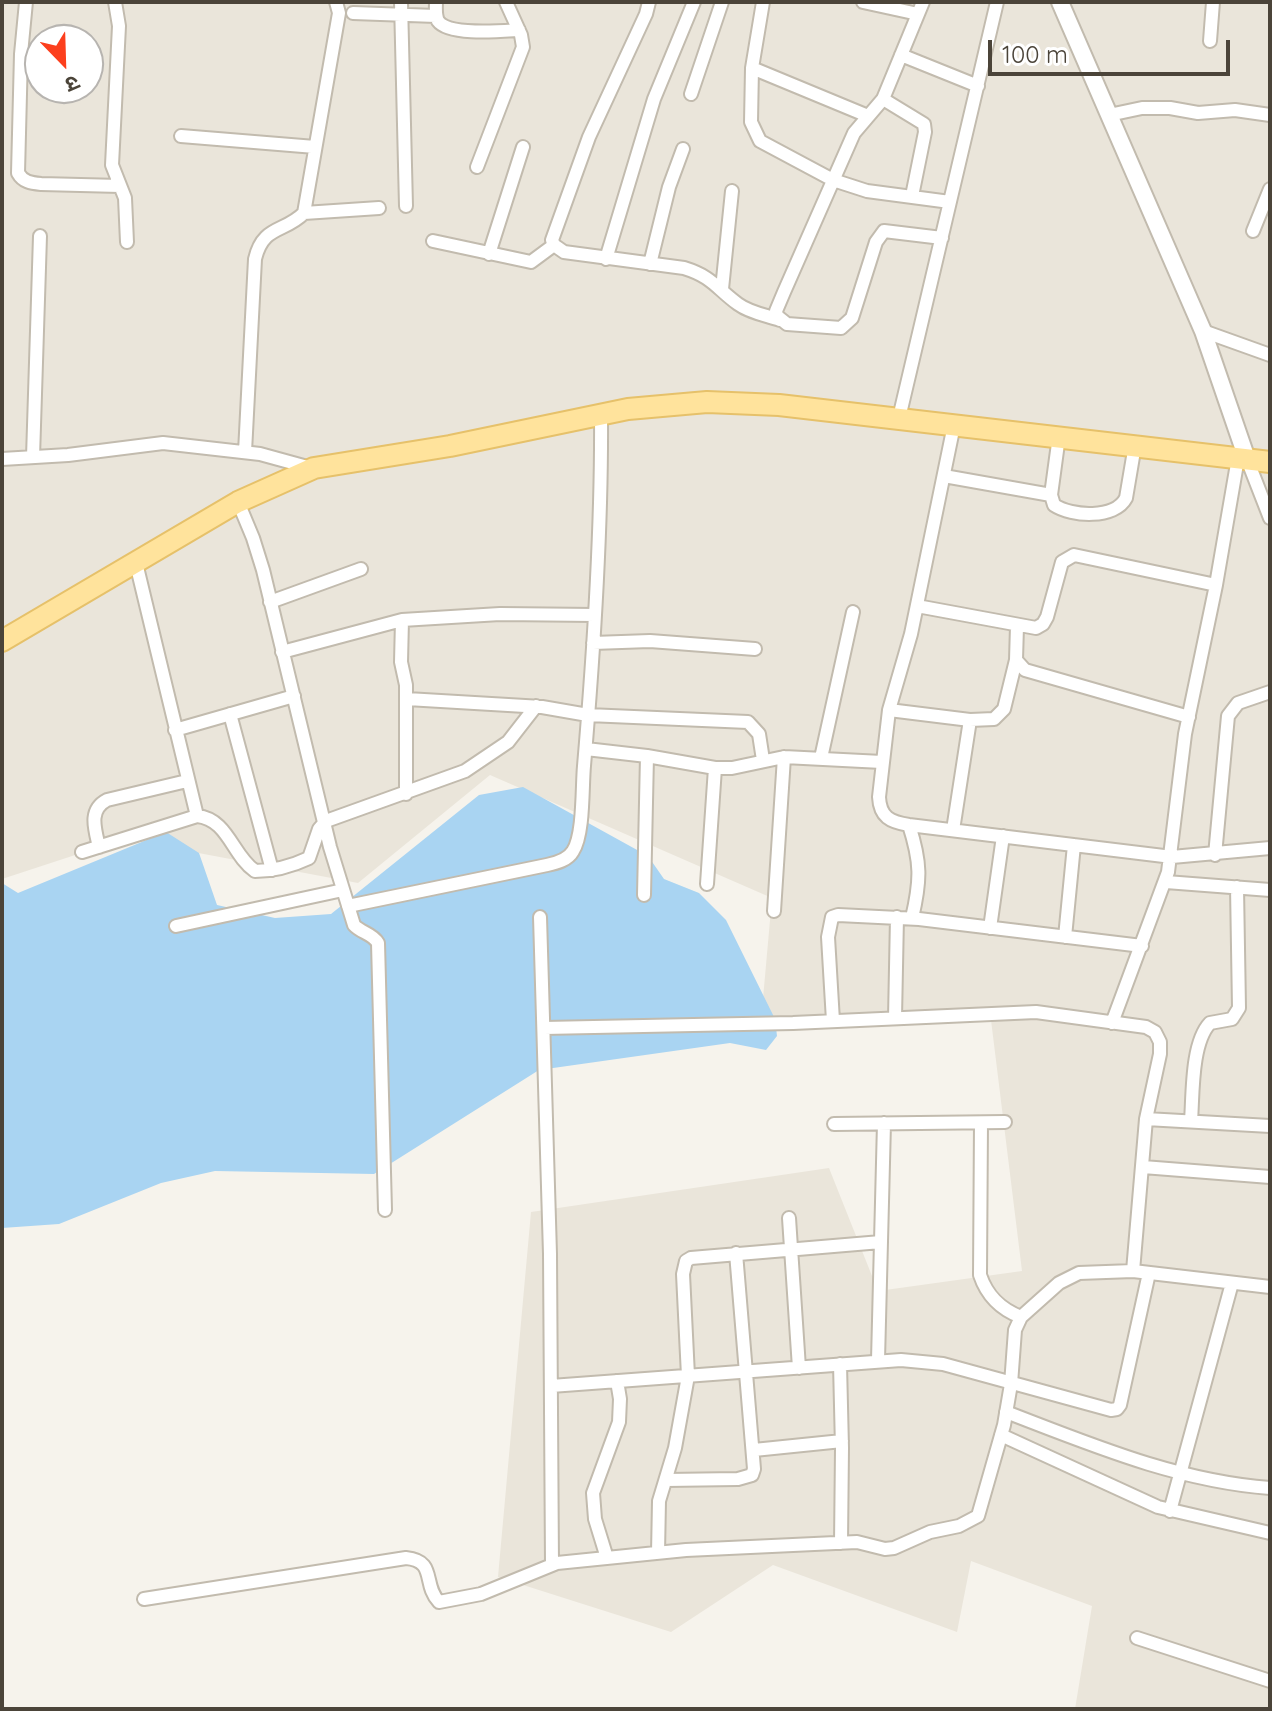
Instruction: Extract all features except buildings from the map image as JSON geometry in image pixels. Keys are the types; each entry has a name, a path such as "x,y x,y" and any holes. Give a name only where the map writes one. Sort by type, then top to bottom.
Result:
{"main road":[{"path":"2,641 238,502 314,468 450,446 601,414 667,405 739,402 1270,462"}],"street":[{"path":"26,2 21,54 18,173 21,179 41,184 120,186"},
{"path":"115,2 119,26 112,165 125,198 127,242"},
{"path":"304,213 339,13 336,2"},
{"path":"436,2 436,16 440,24 448,28 519,30"},
{"path":"477,167 523,47 506,2"},
{"path":"649,2 589,137 553,234 554,245 564,252 684,268 699,273 740,306 787,324 836,329 847,325 852,318 879,236 890,230 942,238"},
{"path":"606,259 654,99 694,2"},
{"path":"691,94 722,2"},
{"path":"763,2 752,68 751,122 760,141 833,180 867,191 950,202"},
{"path":"780,320 776,311 854,133 883,99 920,8 863,2"},
{"path":"899,418 997,2"},
{"path":"1060,2 1203,331 1242,458 1270,518"},
{"path":"1210,41 1213,2"},
{"path":"353,13 401,8 436,16"},
{"path":"401,8 406,206"},
{"path":"901,55 978,86"},
{"path":"752,68 868,116"},
{"path":"883,99 924,124 912,196"},
{"path":"1109,115 1142,108 1170,108 1198,113 1235,110 1270,115"},
{"path":"181,136 315,147"},
{"path":"489,254 523,147"},
{"path":"650,264 669,187 683,149"},
{"path":"1253,231 1270,189"},
{"path":"722,289 732,191"},
{"path":"245,452 251,300 258,248 267,234 304,213 379,208"},
{"path":"33,457 40,236"},
{"path":"433,241 531,262 554,245"},
{"path":"1203,331 1270,355"},
{"path":"348,906 547,865 567,857 573,851 579,829 595,615 602,490 601,414"},
{"path":"954,425 917,606 889,710 880,809 893,822 909,825 1172,857 1270,848"},
{"path":"1059,436 1051,495 1054,505 1062,510 1094,513 1117,509 1126,498 1135,445"},
{"path":"2,459 68,455 149,443 245,452 314,468"},
{"path":"1112,1023 1166,882 1172,857 1189,717 1242,458"},
{"path":"944,476 1051,495"},
{"path":"238,502 253,538 326,821 330,847 354,925 358,930 374,936 380,951 385,1210"},
{"path":"917,606 1036,628 1043,624 1052,604 1059,569 1067,557 1074,555 1216,585"},
{"path":"136,563 197,816"},
{"path":"270,602 361,569"},
{"path":"821,758 853,612"},
{"path":"282,652 402,620 500,614 595,615"},
{"path":"402,620 401,662 407,699 406,794"},
{"path":"889,710 970,720 994,719 1001,714 1016,660 1017,626"},
{"path":"593,643 650,641 755,649"},
{"path":"1016,660 1025,670 1189,717"},
{"path":"1215,855 1228,716 1238,703 1270,692"},
{"path":"175,730 294,696"},
{"path":"407,699 536,706 588,715 748,722 759,734 763,760"},
{"path":"82,852 197,816 216,823 249,867 255,871 272,870 309,858 314,838 326,821 465,771 494,754 519,730 536,706"},
{"path":"230,714 272,870"},
{"path":"953,830 970,720"},
{"path":"586,749 715,768 732,768 784,757 882,762"},
{"path":"644,895 647,756"},
{"path":"774,911 784,757"},
{"path":"707,884 715,768"},
{"path":"99,847 94,813 99,804 187,781"},
{"path":"909,825 920,863 918,894 912,918"},
{"path":"990,928 1003,836"},
{"path":"1065,937 1074,845"},
{"path":"1166,882 1270,890"},
{"path":"1191,1121 1202,1035 1210,1023 1232,1019 1239,1008 1237,887"},
{"path":"176,926 343,890"},
{"path":"833,1021 828,937 832,917 838,915 912,918 1142,946"},
{"path":"540,917 552,1565"},
{"path":"895,1018 897,917"},
{"path":"544,1028 1036,1012 1146,1027 1155,1032 1160,1042 1159,1065 1146,1119 1133,1271"},
{"path":"1146,1119 1270,1126"},
{"path":"834,1124 1005,1122"},
{"path":"878,1360 884,1123"},
{"path":"981,1123 980,1275 999,1306 1021,1317"},
{"path":"1143,1167 1270,1177"},
{"path":"789,1218 799,1368"},
{"path":"658,1553 659,1501 683,1411 688,1376 683,1266 691,1258 881,1242"},
{"path":"666,1480 747,1478 754,1469 736,1253"},
{"path":"144,1599 406,1558 418,1559 423,1564 434,1597 439,1602 449,1602 501,1587 552,1565 607,1558 857,1542 885,1549 894,1548 930,1532 959,1526 978,1516 1006,1412 1013,1340 1021,1317 1059,1283 1070,1276 1133,1271 1270,1287"},
{"path":"551,1386 878,1360 943,1364 1102,1409 1117,1409 1149,1273"},
{"path":"1170,1511 1232,1283"},
{"path":"840,1364 841,1543"},
{"path":"607,1558 595,1519 593,1493 619,1422 617,1381"},
{"path":"1006,1412 1084,1442 1180,1473 1270,1488"},
{"path":"1001,1435 1170,1511 1270,1533"},
{"path":"754,1450 842,1441"},
{"path":"1137,1638 1270,1681"}],"shaded area":[{"path":"2,2 1270,2 1270,1709 1075,1709 1092,1606 971,1561 957,1632 773,1565 671,1632 498,1577 531,1212 829,1168 878,1291 1022,1271 990,1012 760,1032 772,898 490,775 358,883 124,839 2,879"}],"water":[{"path":"523,787 648,856 664,879 699,893 726,920 775,1019 777,1036 766,1050 730,1043 539,1070 374,1174 215,1171 161,1183 59,1224 2,1228 2,883 18,893 166,832 199,853 217,905 275,918 331,914 479,795"}]}
